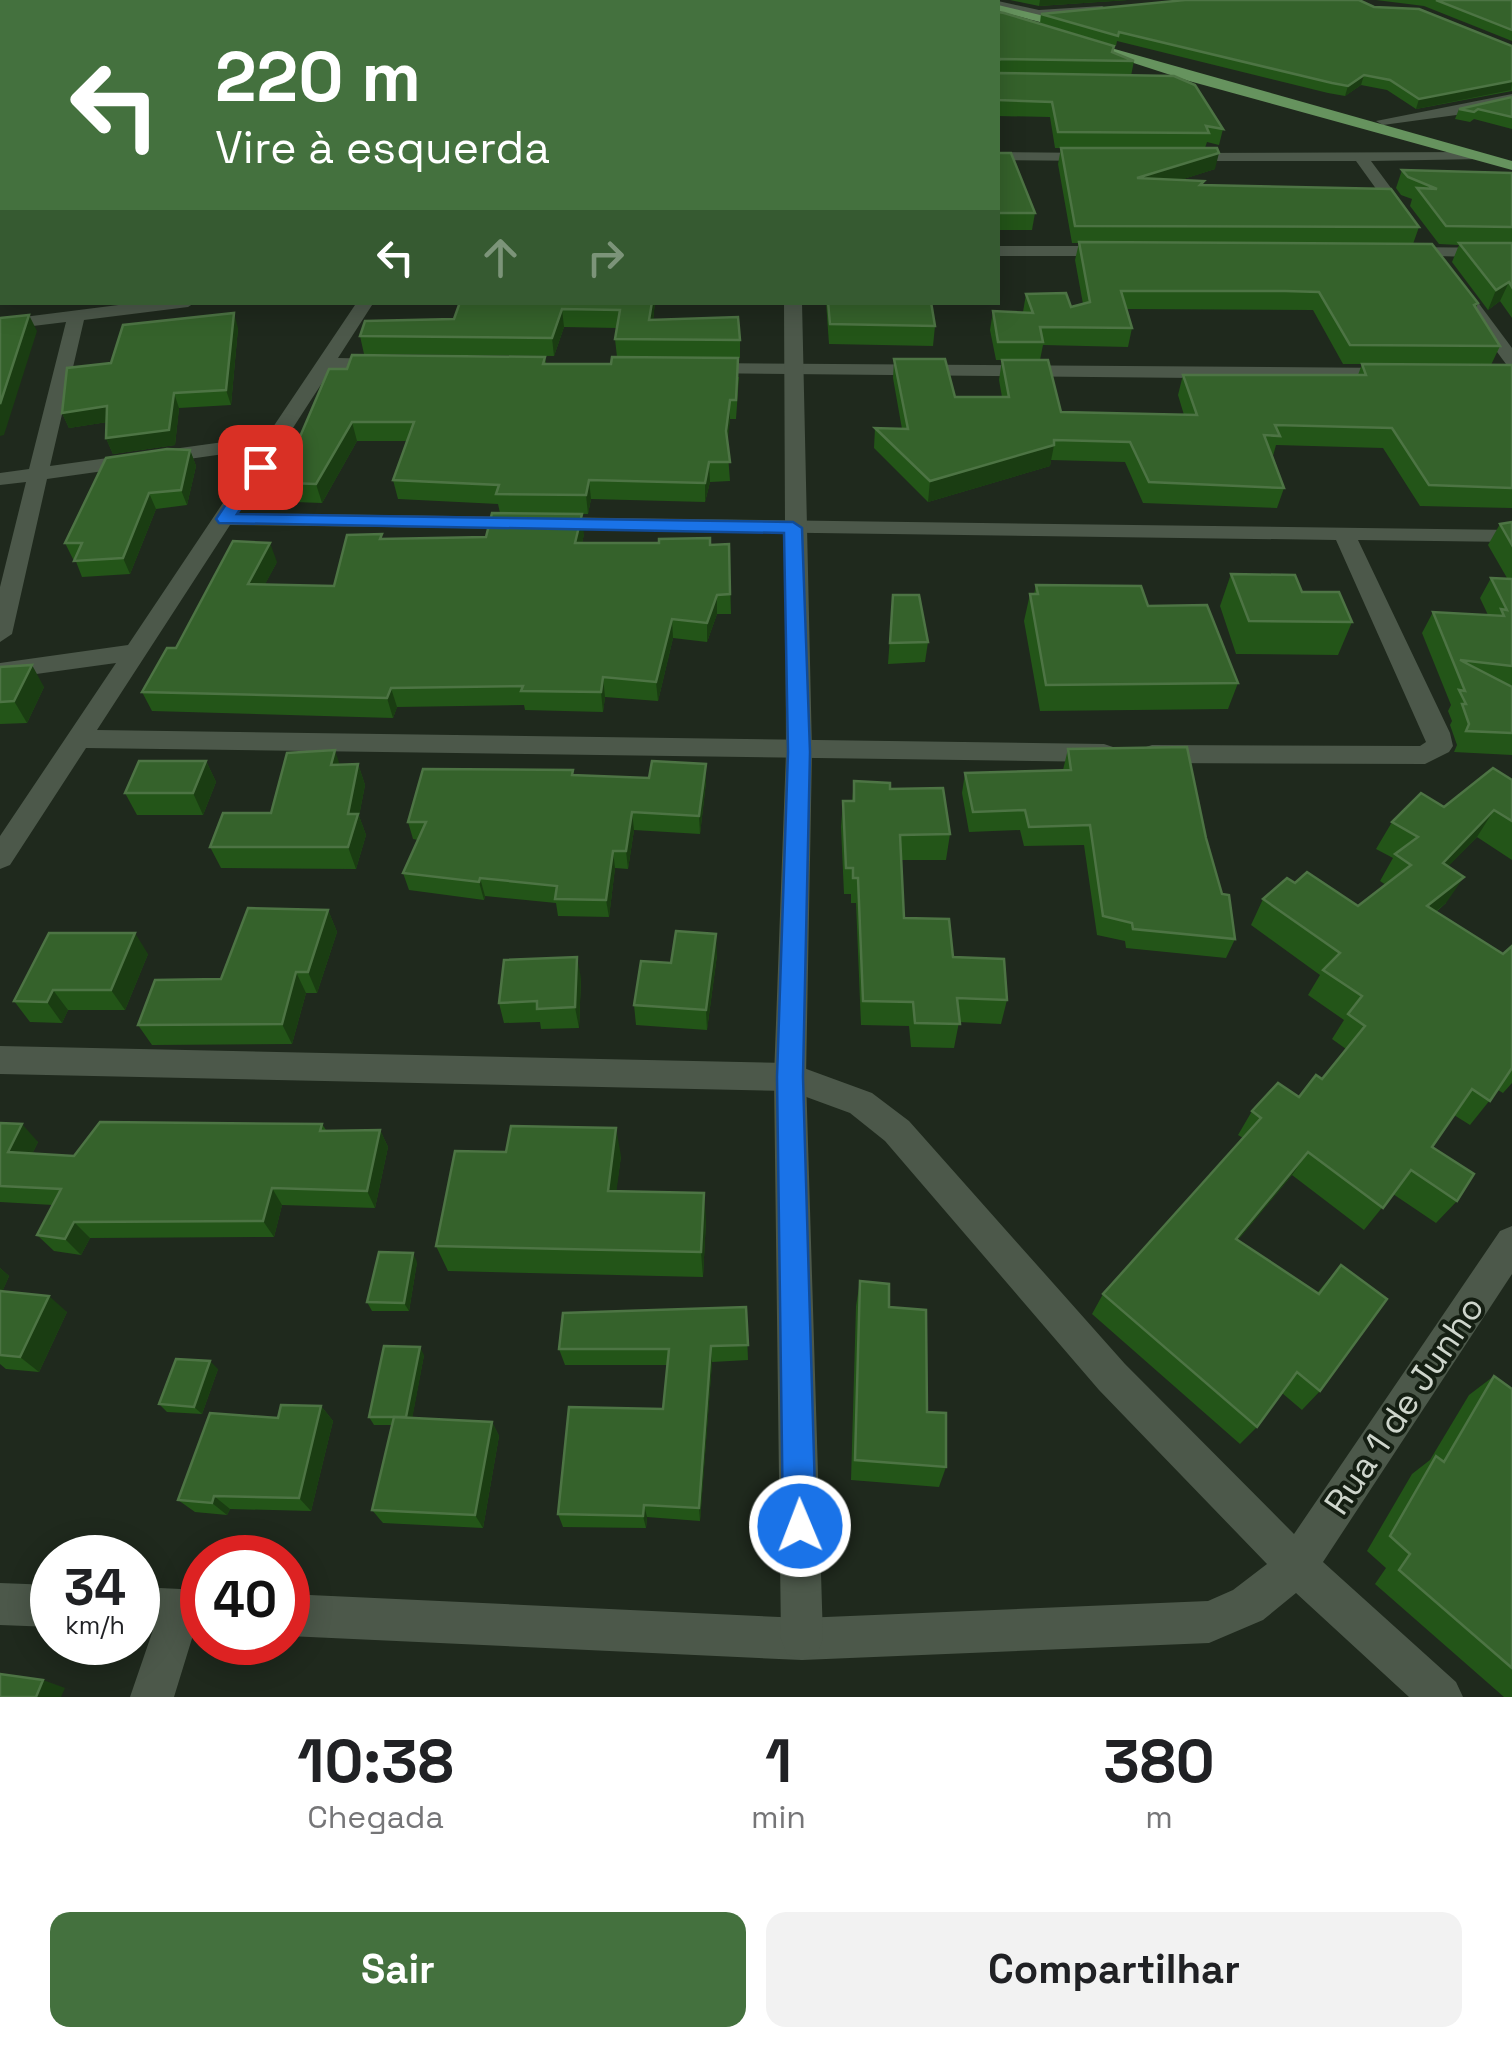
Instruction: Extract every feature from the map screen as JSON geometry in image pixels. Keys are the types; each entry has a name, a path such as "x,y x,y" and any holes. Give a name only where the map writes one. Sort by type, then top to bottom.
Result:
{"highway":[{"path":"1000,6 1512,155"},
{"path":"1000,19 1194,78 1512,166"}],"street":[{"path":"1035,15 1116,8"},
{"path":"1154,84 1194,78"},
{"path":"1384,120 1471,110 1512,98"},
{"path":"1000,156 1112,157"},
{"path":"1170,157 1476,156"},
{"path":"1362,159 1442,268"},
{"path":"1000,251 1135,252"},
{"path":"1391,252 1512,252"},
{"path":"1454,283 1512,360"},
{"path":"0,325 164,305"},
{"path":"0,858 364,305"},
{"path":"793,305 793,528 799,752 790,1077 802,1639"},
{"path":"0,634 76,316"},
{"path":"326,363 404,364"},
{"path":"677,368 1412,374"},
{"path":"0,479 277,441"},
{"path":"225,519 1512,536"},
{"path":"76,739 799,752 1425,755 1440,746 1437,733 1344,534"},
{"path":"0,671 136,652"},
{"path":"0,1060 790,1077 860,1102 898,1131 1090,1353 1297,1566 1441,1697"},
{"name":"Rua 1 de Junho","path":"310,1616 802,1639 1209,1622 1248,1605 1297,1566 1512,1243"},
{"path":"0,1604 30,1605"},
{"path":"152,1697 180,1635"}],"building":[{"path":"1185,0 1359,0 1374,7 1419,9 1512,46 1512,81 1419,99 1390,80 1364,75 1348,86 1332,83 1119,32 1118,36 1041,14"},
{"path":"1436,0 1512,0 1512,30"},
{"path":"1000,13 1114,46 1112,52 1134,61 1000,59"},
{"path":"1000,73 1174,76 1195,85 1223,129 1206,126 1209,133 1058,132 1052,102 1000,100"},
{"path":"1512,97 1512,117 1459,109"},
{"path":"1061,148 1217,148 1219,153 1137,178 1204,181 1200,185 1391,189 1419,227 1075,226"},
{"path":"1000,153 1011,153 1035,213 1000,213"},
{"path":"1402,170 1512,173 1512,227 1446,226 1417,188 1437,189 1408,177"},
{"path":"1079,242 1432,244 1478,303 1474,305 1500,346 1350,345 1319,292 1285,291 1121,291 1132,328 1040,327 1043,342 998,342 993,311 1033,313 1026,294 1066,293 1071,307 1090,302"},
{"path":"1459,243 1512,243 1512,287 1509,282 1496,290"},
{"path":"459,305 652,305 649,320 738,317 740,340 615,339 620,310 562,309 552,338 360,336 365,321 454,319"},
{"path":"828,305 932,305 935,326 830,324"},
{"path":"234,313 226,390 174,393 169,430 106,438 107,406 62,413 67,368 111,363 123,325"},
{"path":"29,315 0,404 0,318"},
{"path":"352,355 545,357 543,364 611,364 612,357 738,358 736,400 730,400 726,431 730,462 709,462 705,483 589,480 586,495 496,494 499,485 393,480 414,422 352,422 316,484 260,482 280,446 296,446 329,369 347,369"},
{"path":"894,359 945,359 955,397 1009,397 1002,360 1048,360 1061,412 1197,415 1183,375 1366,375 1362,364 1512,365 1512,488 1429,485 1392,428 1275,425 1280,436 1264,435 1284,488 1149,482 1130,442 1054,440 1054,445 930,481 875,428 908,429"},
{"path":"167,449 190,450 181,490 149,493 123,558 74,561 82,543 65,543 106,458"},
{"path":"492,513 582,514 575,543 659,543 659,539 710,538 710,545 729,544 730,594 717,595 707,623 672,619 656,682 603,677 601,692 521,691 523,686 391,688 387,698 142,692 167,648 176,648 233,541 270,543 248,584 334,586 347,535 382,534 380,539 486,537"},
{"path":"1512,522 1512,545 1500,524"},
{"path":"1231,574 1295,575 1302,592 1339,592 1352,622 1249,621"},
{"path":"1491,578 1512,579 1512,666 1460,660 1512,687 1512,733 1466,731 1469,724 1462,704 1466,704 1459,690 1465,691 1433,612 1504,616 1501,609 1507,610"},
{"path":"1036,585 1141,586 1148,606 1207,605 1238,683 1046,685 1030,594 1038,594"},
{"path":"893,595 919,595 928,642 890,643"},
{"path":"32,665 14,701 0,702 0,667"},
{"path":"1187,747 1206,838 1222,894 1229,895 1235,939 1133,929 1132,923 1103,916 1090,825 1029,827 1025,810 973,812 965,773 1071,770 1068,749"},
{"path":"335,750 331,765 358,764 348,814 358,814 348,847 210,847 223,813 271,813 287,753"},
{"path":"139,761 206,761 193,793 125,793"},
{"path":"652,761 706,764 699,816 632,812 626,851 613,851 606,900 555,899 557,886 403,873 426,822 408,822 423,769 573,770 572,775 649,778"},
{"path":"1493,768 1512,780 1512,821 1494,810 1443,863 1464,877 1427,906 1503,954 1512,946 1512,1068 1490,1101 1472,1089 1432,1147 1474,1174 1457,1201 1411,1170 1383,1208 1308,1152 1236,1239 1319,1294 1341,1265 1387,1299 1320,1391 1297,1372 1257,1427 1103,1294 1261,1118 1252,1111 1278,1083 1299,1097 1316,1075 1322,1079 1365,1026 1348,1014 1362,996 1323,970 1340,953 1263,899 1287,878 1295,883 1307,872 1358,906 1411,865 1395,854 1418,837 1392,822 1421,793 1444,807"},
{"path":"854,781 890,783 890,789 943,788 950,834 900,835 904,918 949,919 953,957 1004,959 1007,1000 957,998 960,1024 915,1023 913,1002 863,1001 858,878 853,878 853,868 846,868 843,801 854,801"},
{"path":"248,908 328,910 308,972 296,972 282,1024 138,1025 155,980 221,979"},
{"path":"676,931 716,934 706,1010 634,1005 641,961 671,963"},
{"path":"49,933 135,933 111,990 53,990 47,1002 14,1001"},
{"path":"577,957 575,1007 537,1009 537,1001 499,1003 504,960"},
{"path":"100,1122 322,1124 320,1131 380,1130 367,1191 272,1188 263,1221 74,1222 65,1239 37,1235 61,1189 0,1186 0,1123 22,1124 8,1152 74,1156"},
{"path":"511,1126 616,1128 608,1191 704,1193 701,1252 436,1246 455,1151 506,1152"},
{"path":"379,1252 413,1253 404,1303 367,1302"},
{"path":"860,1281 889,1284 889,1307 926,1310 927,1412 946,1413 946,1467 855,1460"},
{"path":"0,1291 49,1296 20,1357 0,1355"},
{"path":"746,1307 748,1345 711,1346 699,1508 644,1505 643,1516 558,1514 569,1407 663,1409 669,1349 559,1349 563,1313"},
{"path":"384,1346 420,1347 406,1417 369,1417"},
{"path":"176,1359 210,1361 194,1407 159,1404"},
{"path":"1494,1376 1512,1389 1512,1668 1399,1570 1410,1554 1390,1536 1436,1456 1444,1462"},
{"path":"281,1405 321,1406 299,1498 214,1496 212,1503 178,1500 210,1413 278,1418"},
{"path":"394,1417 492,1422 475,1515 372,1510"},
{"path":"0,1674 43,1680 36,1697 0,1697"}],"route":[{"path":"260,467 225,519 793,528 799,752 790,1077 800,1526"}]}
